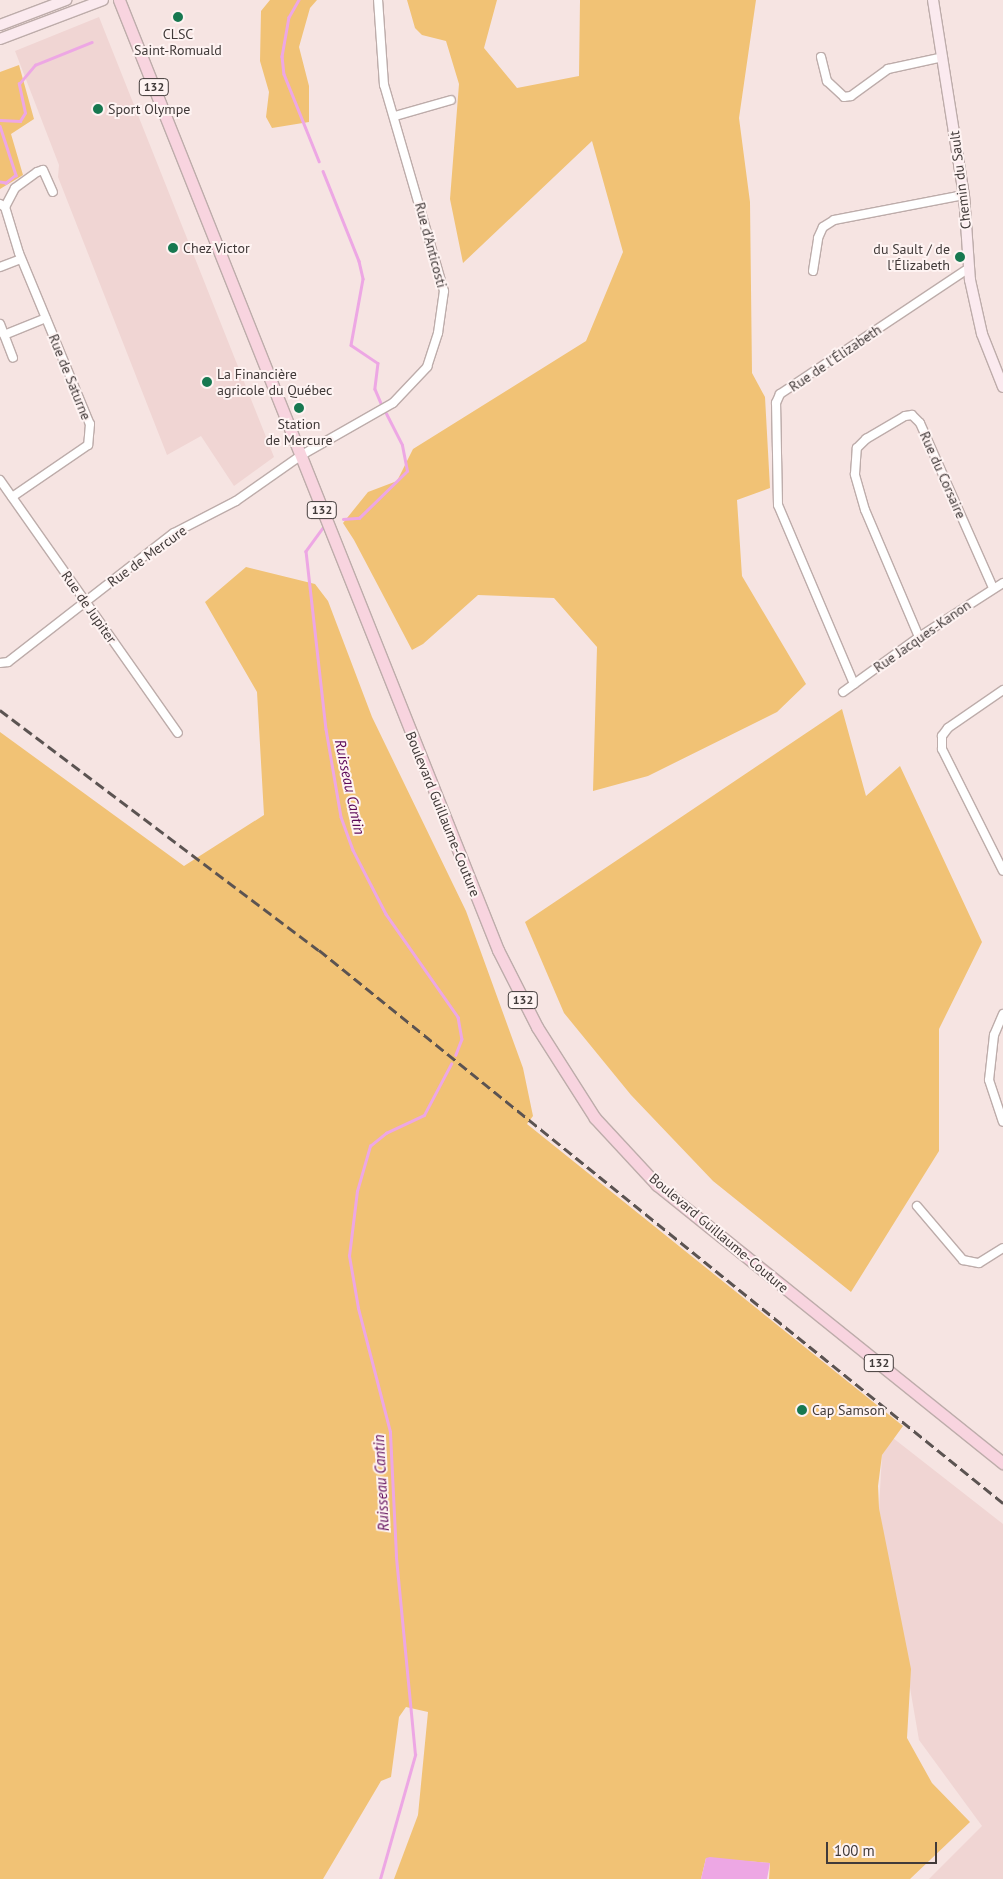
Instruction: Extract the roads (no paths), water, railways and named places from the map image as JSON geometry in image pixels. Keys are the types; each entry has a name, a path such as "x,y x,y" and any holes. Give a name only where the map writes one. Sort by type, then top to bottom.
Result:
{"main road":[{"name":"Boulevard Guillaume-Couture","path":"120,0 498,950 537,1027 595,1118 657,1185 1003,1463"}],"street":[{"path":"0,25 66,0"},
{"path":"0,39 103,0"},
{"name":"Rue d'Anticosti","path":"300,456 393,403 427,367 438,333 444,291 395,116 384,85 378,0"},
{"name":"Chemin du Sault","path":"933,0 964,195 970,268 982,334 1003,387"},
{"path":"821,57 827,81 834,91 844,97 851,96 888,69 943,57"},
{"path":"395,116 451,100"},
{"path":"3,206 15,188 37,172 44,170 53,192"},
{"path":"813,271 818,238 823,226 834,220 964,195"},
{"name":"Rue de Saturne","path":"3,206 20,256 90,424 88,445 12,497"},
{"path":"0,268 20,256"},
{"name":"Rue de l'Élizabeth","path":"854,684 778,505 776,403 780,394 970,268"},
{"path":"4,335 46,318"},
{"path":"0,324 13,358"},
{"name":"Rue du Corsaire","path":"919,637 866,510 855,474 856,448 866,439 905,416 912,416 920,424 993,588"},
{"name":"Rue de Mercure","path":"0,663 8,662 174,533 236,501 300,456"},
{"name":"Rue de Jupiter","path":"0,480 178,733"},
{"name":"Rue Jacques-Kanon","path":"843,692 919,637 1003,583"},
{"path":"1003,690 948,728 942,736 942,749 1003,871"},
{"path":"1003,1014 994,1035 989,1080 1003,1122"},
{"path":"917,1206 963,1260 979,1263 1003,1248"}],"waterway":[{"name":"Ruisseau Cantin","path":"299,0 289,17 282,56 284,74 319,161"},
{"path":"0,120 20,121 25,113 19,84 35,65 92,42"},
{"path":"0,126 16,175 6,183 0,182"},
{"name":"Ruisseau Cantin","path":"323,171 359,261 363,279 351,345 378,363 375,389 381,403"},
{"name":"Ruisseau Cantin","path":"343,519 359,518 407,471 402,445 386,414"},
{"name":"Ruisseau Cantin","path":"323,528 306,551 326,729 341,817 353,850 386,914 458,1017 462,1039 456,1055"},
{"name":"Ruisseau Cantin","path":"380,1879 415,1755 396,1556 390,1432 358,1308 349,1256 357,1191 370,1146 386,1133 424,1115 451,1064"}],"railway":[{"path":"0,710 319,950 1003,1503"}],"place":[{"name":"CLSC Saint-Romuald","path":"178,17"},
{"name":"Sport Olympe","path":"98,109"},
{"name":"Chez Victor","path":"173,248"},
{"name":"du Sault / de l'Élizabeth","path":"960,257"},
{"name":"La Financière agricole du Québec","path":"207,382"},
{"name":"Station de Mercure","path":"299,408"},
{"name":"Cap Samson","path":"802,1410"}]}
